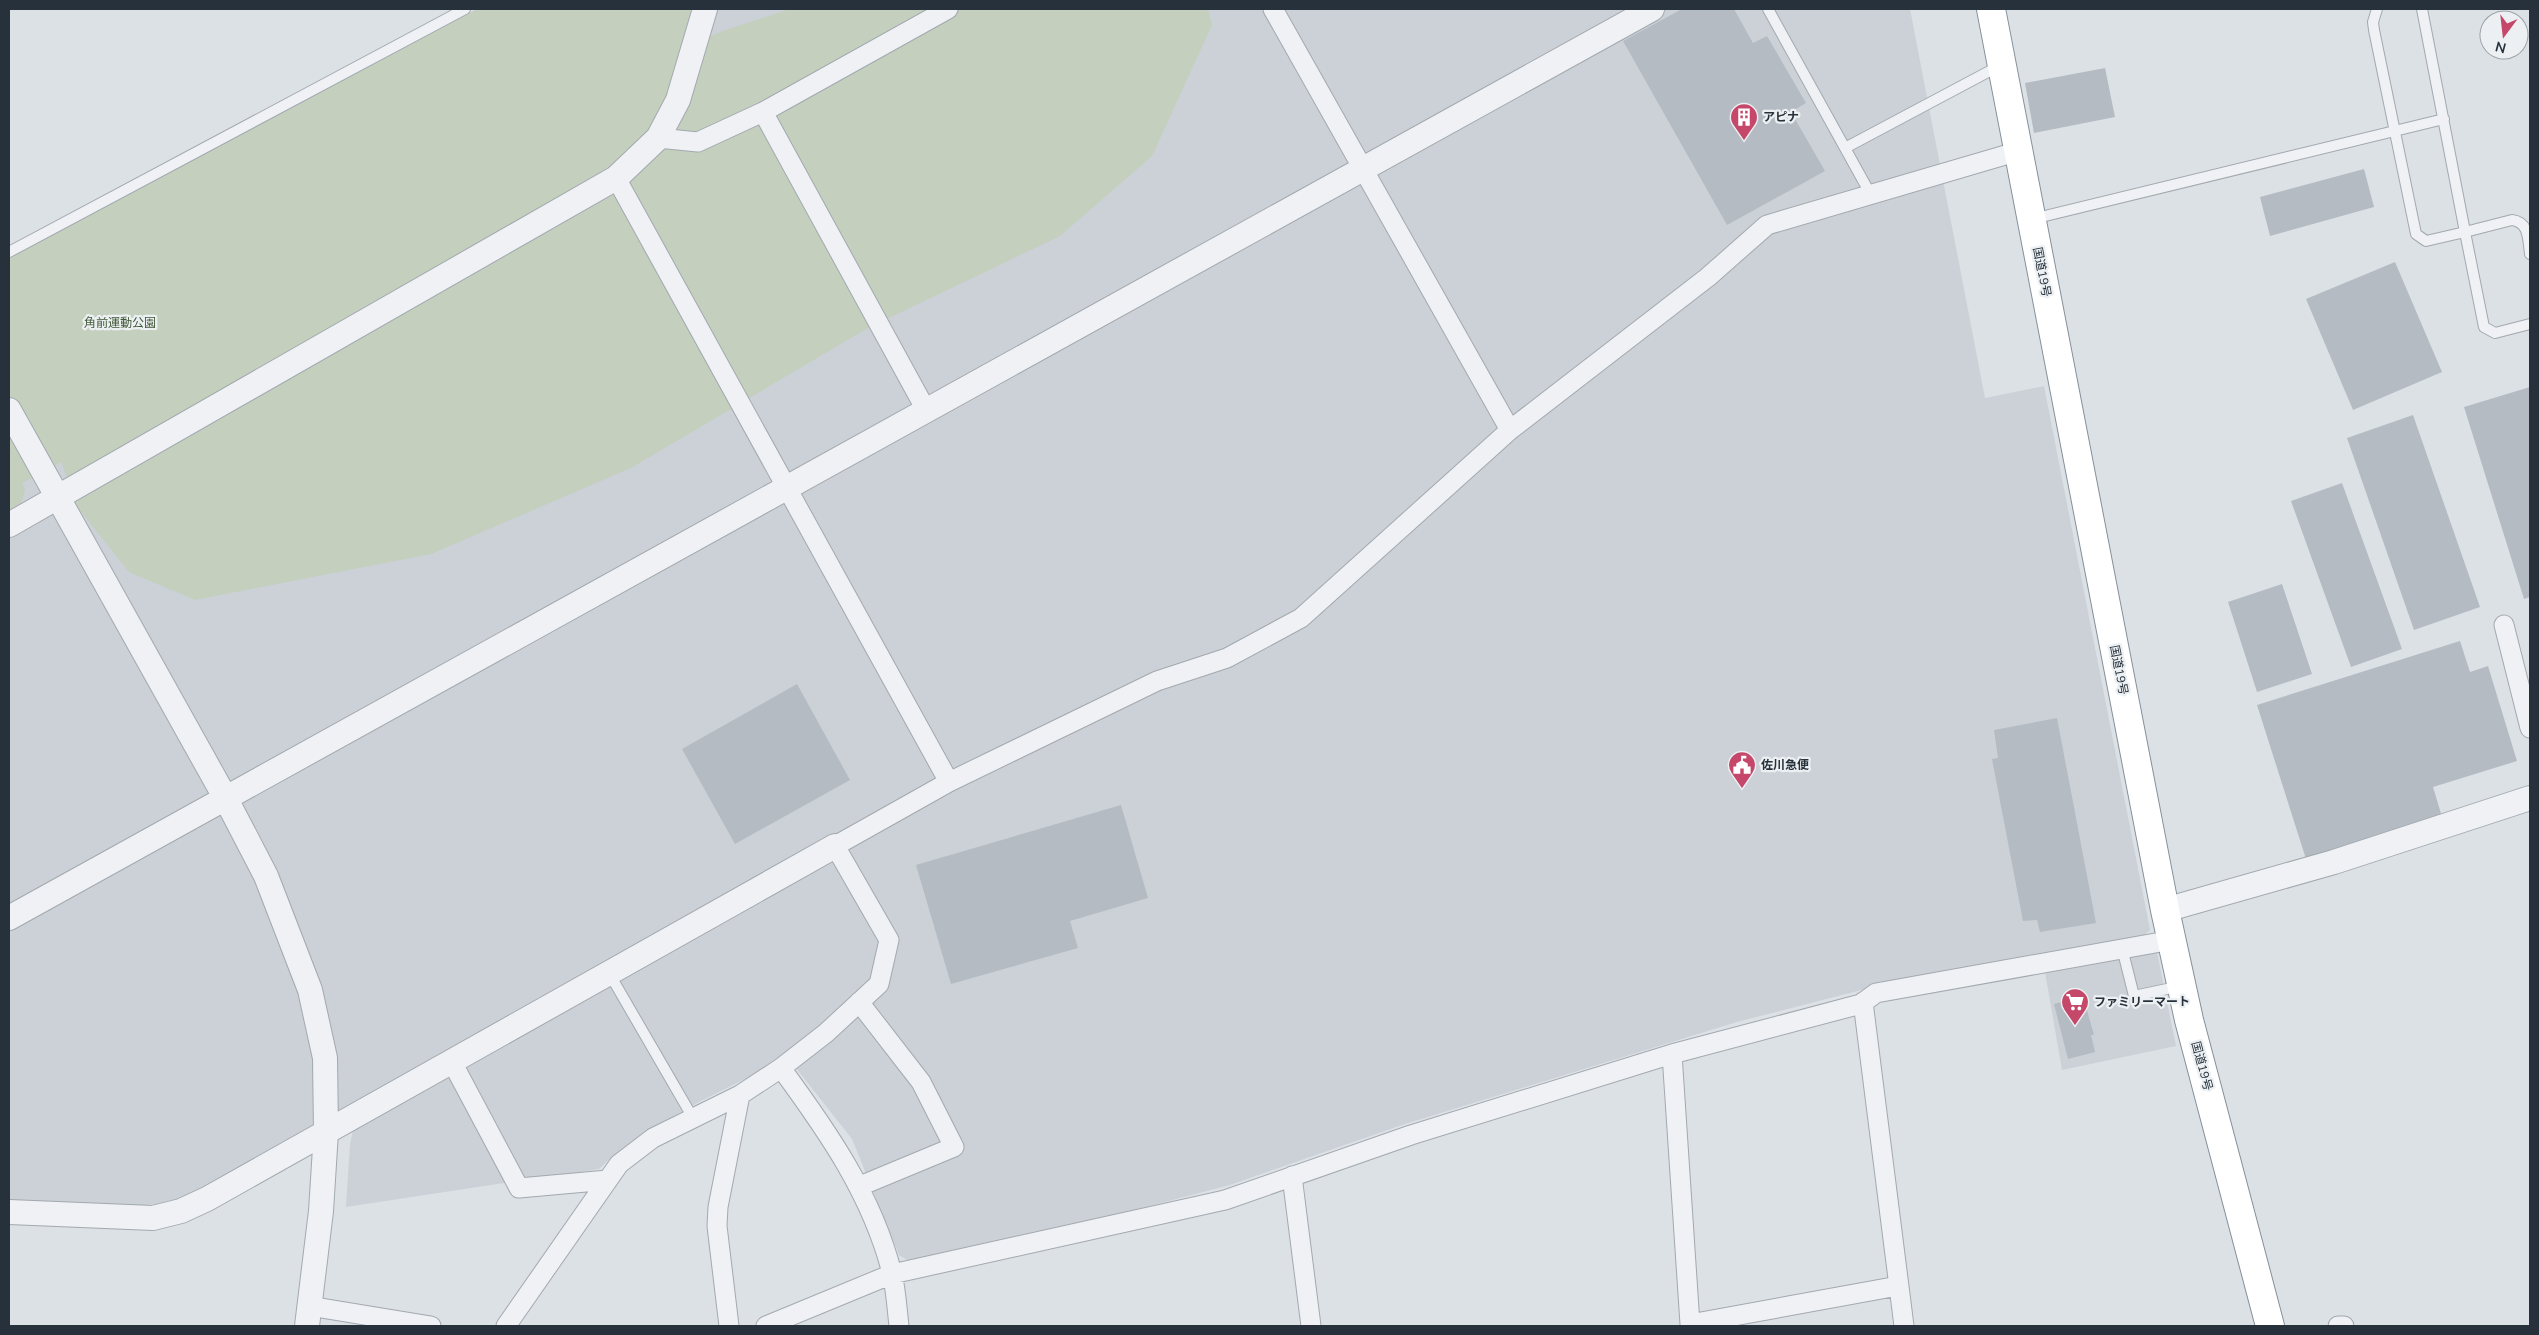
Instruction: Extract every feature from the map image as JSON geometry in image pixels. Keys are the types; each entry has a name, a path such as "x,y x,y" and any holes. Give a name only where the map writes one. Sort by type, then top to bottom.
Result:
{"highway":[{"name":"国道19号","path":"1991,9 2165,910 2182,986 2270,1326"}],"street":[{"path":"9,525 616,178 658,138 678,100 705,9"},
{"path":"658,138 698,142 763,112 948,9"},
{"path":"1273,9 1510,430"},
{"path":"9,918 1361,168 1652,9"},
{"path":"763,112 926,410"},
{"path":"9,1212 153,1218 181,1211 207,1199 949,782 1157,681 1227,658 1301,618 1510,430 1708,277 1767,226 2019,151"},
{"path":"616,178 949,782"},
{"path":"9,410 226,798 266,876 310,990 325,1058 326,1132 321,1211 308,1316 431,1326"},
{"path":"2504,624 2530,728"},
{"path":"2165,910 2334,862 2530,798"},
{"path":"506,1326 618,1164 653,1138 740,1095 781,1068 826,1034 878,984 889,940 835,846"},
{"path":"766,1326 892,1274 1225,1200 1411,1135 1672,1054 1863,1002 1876,994 2172,940"},
{"path":"859,1002 921,1082 954,1147 860,1186"},
{"path":"1863,1002 1904,1326"},
{"path":"1672,1054 1690,1324 1898,1286"},
{"path":"452,1062 519,1188 608,1180"},
{"path":"781,1068 827,1130 860,1186 879,1232 892,1274 899,1326"},
{"path":"729,1326 717,1226 718,1207 740,1095"},
{"path":"1292,1176 1311,1326"},
{"path":"2338,1326 2344,1326"}],"lane":[{"path":"9,252 465,9"},
{"path":"1768,9 1871,195"},
{"path":"2377,9 2373,22 2374,30 2416,234 2426,241 2512,220 2520,221 2526,227 2530,254"},
{"path":"2422,9 2484,327 2495,333 2530,324"},
{"path":"1845,148 2002,65"},
{"path":"2032,219 2444,119"},
{"path":"2122,948 2134,996 2182,986"},
{"path":"609,973 693,1118"}],"shaded area":[{"path":"477,9 1910,9 1985,398 2044,386 2150,930 2142,937 1877,986 1737,1022 1402,1125 1230,1185 1107,1217 909,1261 899,1255 852,1139 784,1053 753,1075 657,1125 614,1155 599,1169 530,1181 522,1178 504,1183 346,1207 350,1145 359,1101 203,1191 167,1203 134,1206 9,1201 9,257"},
{"path":"2147,950 2157,952 2176,1046 2062,1070 2045,972"}],"green space":[{"name":"角前運動公園","path":"477,9 694,9 683,48 725,30 790,9 1208,9 1212,25 1152,156 1060,236 868,328 631,468 431,554 195,600 129,572 78,508 61,462 22,483 25,490 21,504 9,511 9,257"}],"building":[{"name":"アピナ","path":"1682,9 1734,9 1753,43 1767,36 1806,103 1791,112 1825,171 1727,225 1623,41"},
{"path":"2105,68 2115,117 2034,133 2025,83"},
{"path":"2364,169 2374,207 2270,236 2260,197"},
{"path":"2395,262 2442,372 2353,410 2306,299"},
{"path":"2530,387 2530,597 2524,599 2464,407"},
{"path":"2413,415 2480,607 2414,630 2347,438"},
{"path":"2342,483 2402,649 2351,667 2291,501"},
{"path":"2282,584 2312,674 2257,692 2228,602"},
{"path":"2460,641 2470,672 2488,666 2517,761 2433,787 2442,817 2306,859 2257,705"},
{"path":"797,684 850,780 735,844 682,749"},
{"path":"2057,718 2096,923 2040,932 2037,920 2023,921 1992,759 1998,758 1994,730"},
{"path":"1121,805 1148,898 1070,921 1078,948 951,984 916,865"},
{"path":"2083,996 2094,1035 2091,1035 2095,1052 2068,1059 2054,1004"}],"place":[{"name":"アピナ","path":"1744,141"},
{"name":"佐川急便","path":"1742,789"},
{"name":"ファミリーマート","path":"2075,1026"}]}
